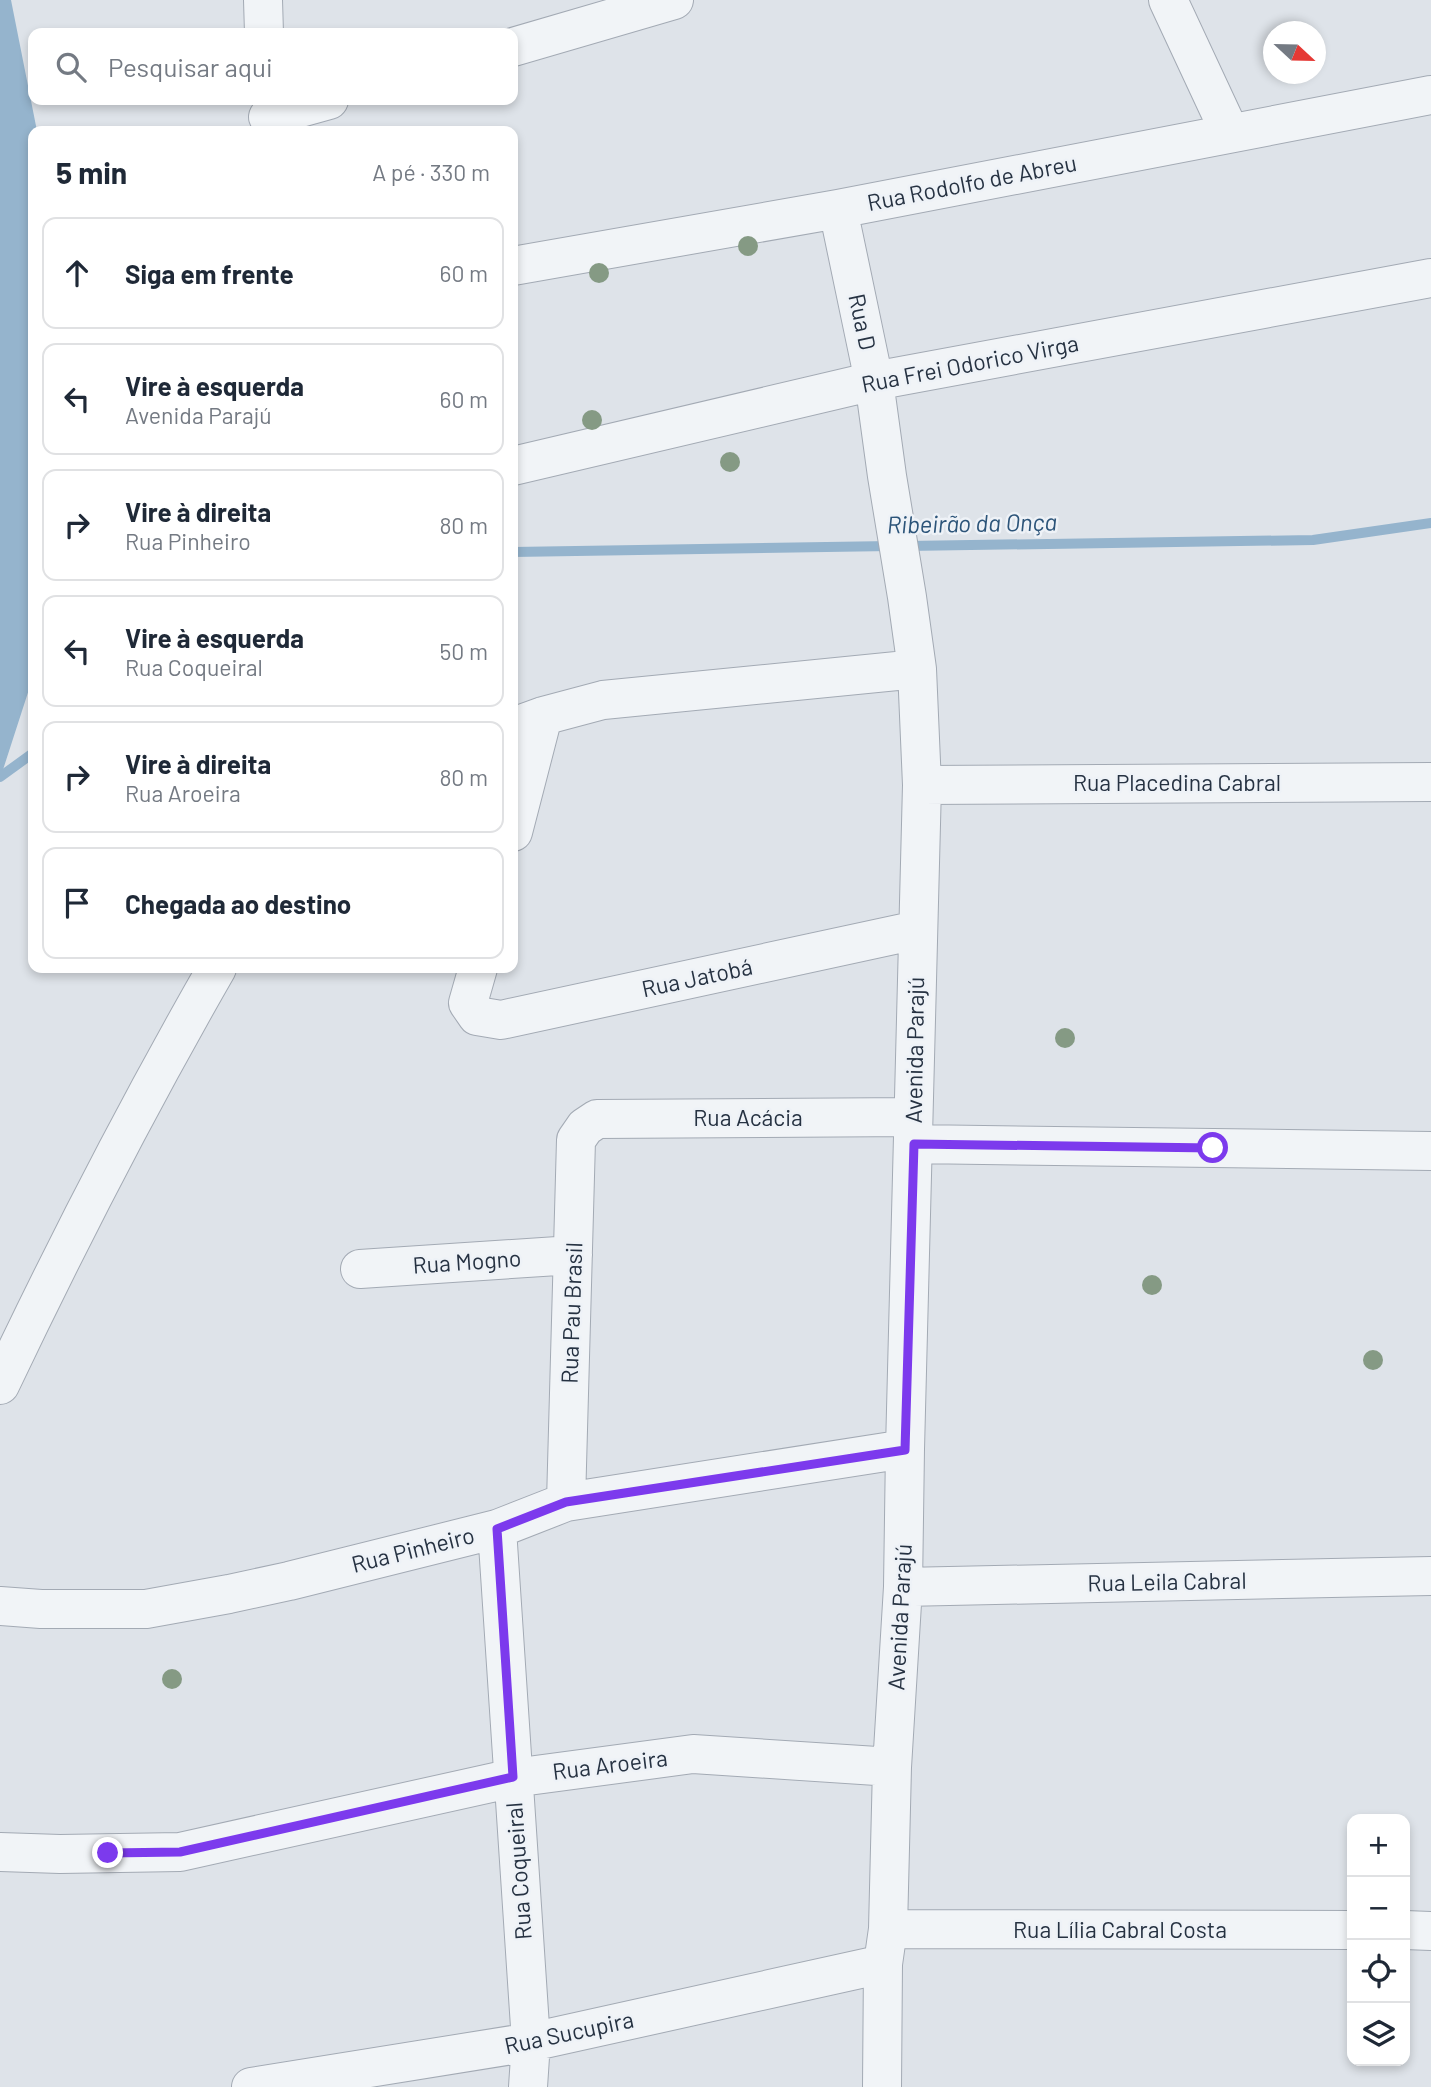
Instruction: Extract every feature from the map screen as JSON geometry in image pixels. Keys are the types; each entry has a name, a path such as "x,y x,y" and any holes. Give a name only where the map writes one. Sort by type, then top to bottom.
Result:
{"street":[{"path":"262,0 264,28"},
{"path":"518,46 674,0"},
{"path":"1168,0 1230,133"},
{"name":"Rua Rodolfo de Abreu","path":"518,265 838,209 1431,95"},
{"path":"268,116 310,105"},
{"name":"Rua D","path":"838,209 874,381 887,477"},
{"name":"Rua Frei Odorico Virga","path":"518,465 874,381 1431,278"},
{"name":"Avenida Parajú","path":"881,2087 892,1767 903,1587 922,785 917,669 887,477"},
{"path":"518,795 528,721 603,700 917,669"},
{"name":"Rua Placedina Cabral","path":"922,785 1431,782"},
{"name":"Rua Jatobá","path":"477,973 468,1003 477,1016 501,1020 917,930"},
{"path":"0,1385 55,1270 151,1085 214,973"},
{"name":"Rua Acácia","path":"585,1127 597,1119 1431,1151"},
{"name":"Rua Pau Brasil","path":"566,1502 576,1140 585,1127"},
{"name":"Rua Mogno","path":"360,1269 573,1255"},
{"name":"Rua Pinheiro","path":"0,1606 41,1609 146,1609 289,1581 497,1529 566,1502 905,1450"},
{"name":"Rua Coqueiral","path":"497,1529 531,2042 528,2087"},
{"name":"Rua Leila Cabral","path":"903,1587 1431,1576"},
{"name":"Rua Aroeira","path":"0,1852 180,1852 513,1777 693,1754 892,1767"},
{"name":"Rua Lília Cabral Costa","path":"886,1947 1347,1930"},
{"path":"1410,1930 1431,1931"},
{"name":"Rua Sucupira","path":"251,2087 531,2042 886,1947"}],"water":[{"path":"0,0 11,0 28,86 28,105 32,105 36,126 28,126 28,692 0,779"}],"waterway":[{"name":"Ribeirão da Onça","path":"907,546 1313,540 1431,523"},
{"name":"Ribeirão da Onça","path":"518,552 891,546"},
{"name":"Ribeirão da Onça","path":"0,777 28,757"}],"route":[{"path":"108,1853 180,1852 513,1777 497,1529 566,1502 905,1450 914,1144 1213,1148"}]}
